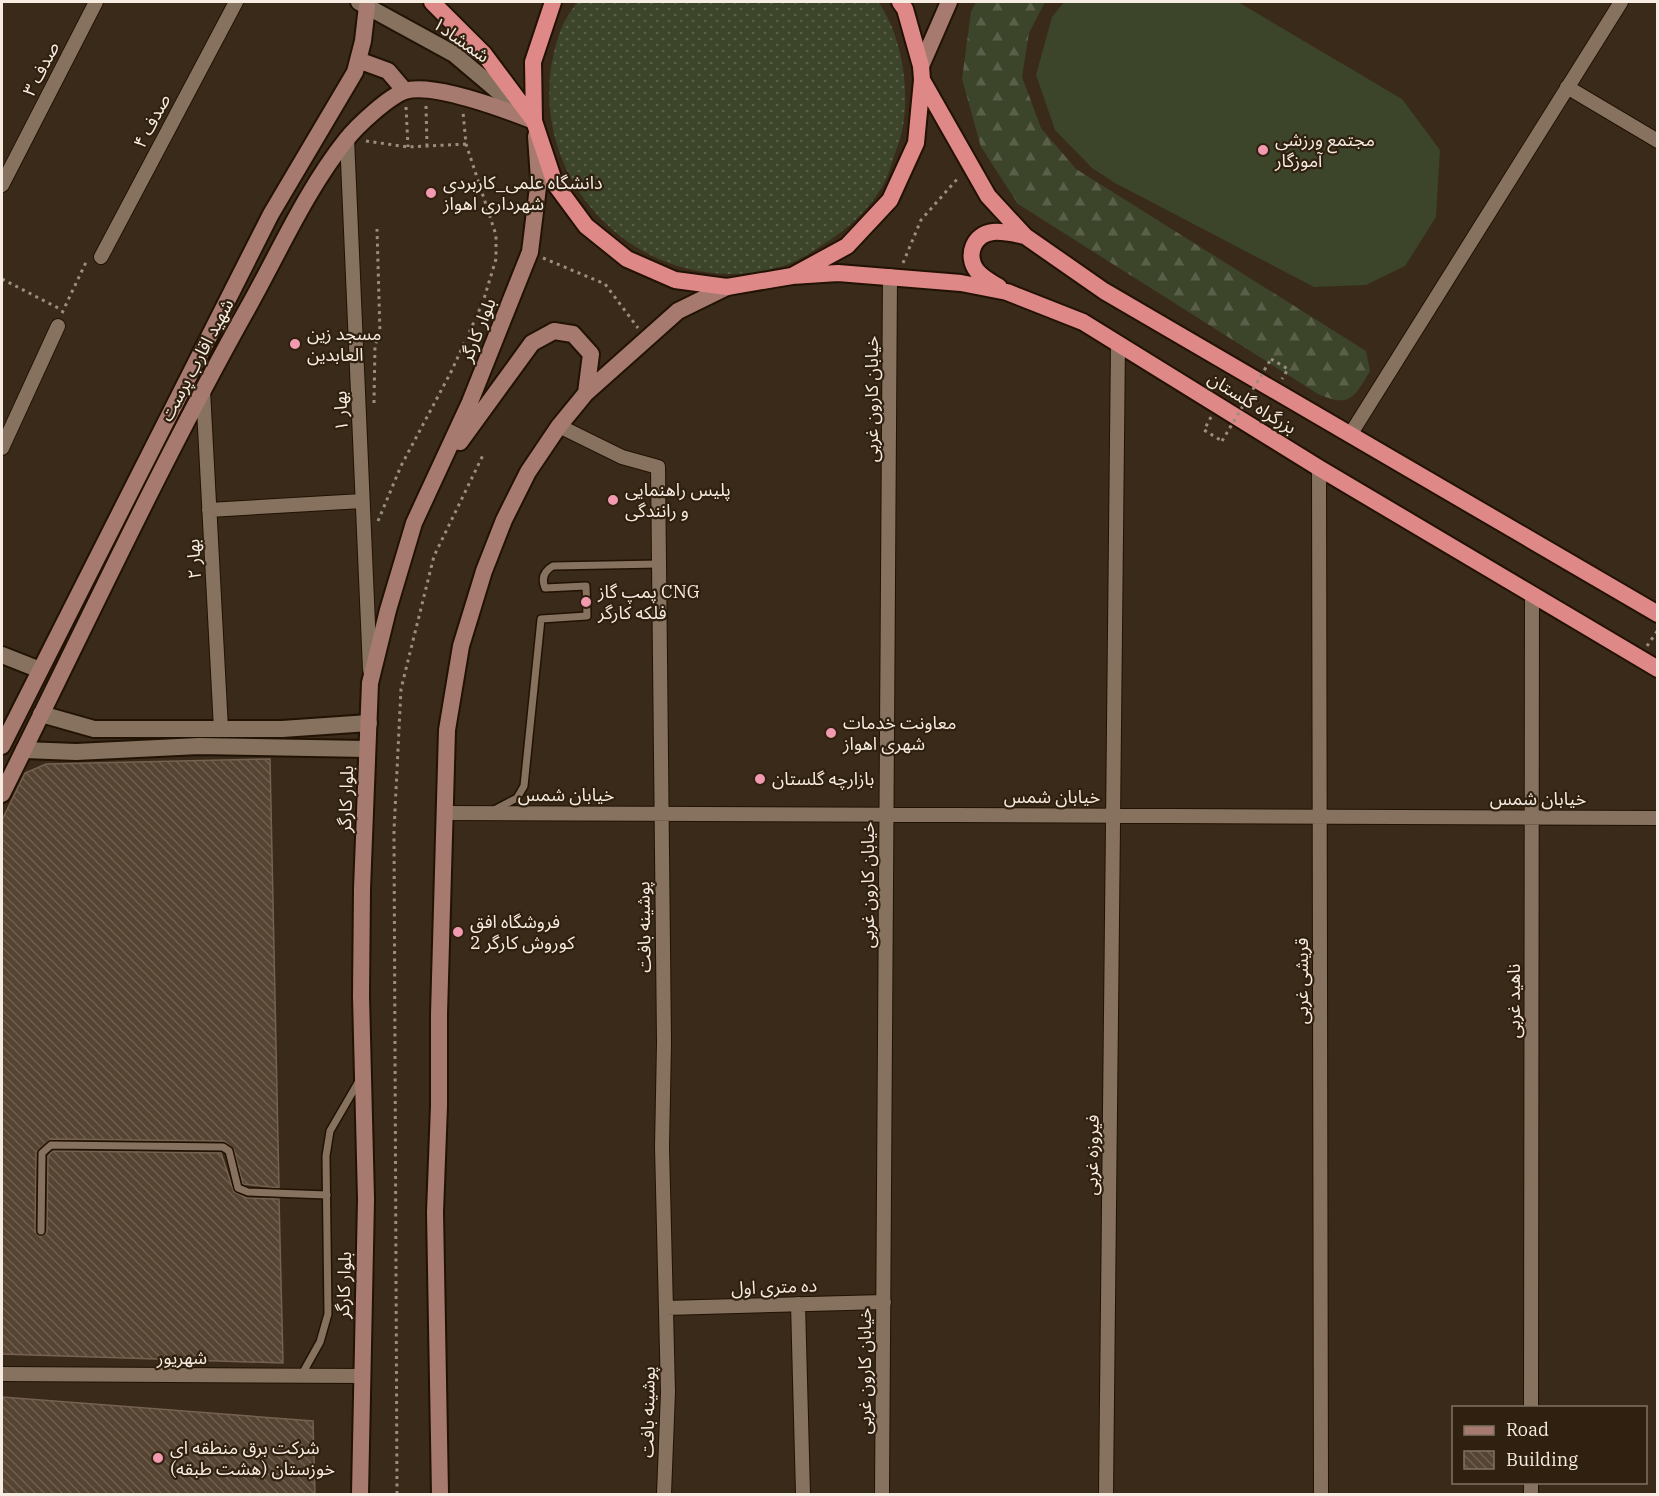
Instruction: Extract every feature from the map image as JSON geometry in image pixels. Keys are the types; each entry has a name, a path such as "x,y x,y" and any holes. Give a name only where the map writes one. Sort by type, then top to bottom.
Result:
{"highway":[{"path":"432,2 484,54 535,128 555,184 586,226 627,259 675,280 727,287 792,276 847,246 890,200 916,143 921,73 905,9 900,2"},
{"path":"535,128 533,62 553,2"},
{"name":"بزرگراه گلستان","path":"921,73 988,196 1025,236 1104,291 1658,614"},
{"path":"1007,292 976,270 971,259 972,248 978,238 991,232 1025,236"},
{"name":"بزرگراه گلستان","path":"792,276 838,273 961,283 1007,292 1083,322 1319,468 1658,669"}],"main road":[{"path":"921,73 950,2"},
{"name":"شهید اقارب پرست","path":"2,746 271,214 355,72 363,4"},
{"path":"358,60 388,71 405,91 426,91 493,106 535,128"},
{"name":"شهید اقارب پرست","path":"2,794 203,388 318,181 347,138 380,107 405,91"},
{"name":"بلوار کارگر","path":"360,1494 366,1198 362,889 370,683 388,610 414,523 470,402 530,252 539,179 535,128"},
{"path":"440,1494 435,1212 440,1106 439,1014 447,730 461,646 484,571 504,520 528,472 559,426 586,393 678,312 727,287"},
{"path":"439,471 532,343 554,331 573,334 591,354 586,393"}],"street":[{"name":"صدف ۳","path":"2,185 96,2"},
{"name":"صدف ۴","path":"100,257 236,2"},
{"path":"1350,435 1621,2"},
{"name":"شمشاد۱","path":"363,4 454,54 535,128"},
{"path":"1567,87 1658,141"},
{"name":"بهار ۱","path":"347,138 370,683"},
{"name":"خیابان کارون غربی","path":"882,1494 894,276"},
{"path":"2,448 58,326"},
{"name":"فیروزه غربی","path":"1106,1494 1118,343"},
{"name":"بهار ۲","path":"203,388 221,729"},
{"name":"پوشینه بافت","path":"559,426 622,457 658,466 664,1042 662,1147 668,1392 664,1494"},
{"name":"قریشی غربی","path":"1319,468 1322,1494"},
{"path":"209,510 363,501"},
{"name":"ناهید غربی","path":"1531,1406 1532,595"},
{"path":"2,655 40,670"},
{"path":"41,714 94,729 282,729 369,723"},
{"path":"24,750 76,752 199,746 368,749"},
{"name":"خیابان شمس","path":"446,813 1658,818"},
{"name":"ده متری اول","path":"666,1308 884,1302"},
{"path":"798,1304 803,1494"},
{"name":"شهریور","path":"2,1374 363,1376"}],"lane":[{"path":"487,813 518,798 524,786 541,619 586,616 585,586 545,588 543,576 547,569 553,566 608,563 659,564"},
{"path":"301,1376 320,1342 328,1314 326,1156 330,1131 363,1073"},
{"path":"40,1231 42,1153 51,1145 223,1147 229,1151 238,1188 248,1192 327,1195"}],"path":[{"path":"405,91 408,147"},
{"path":"426,91 427,146"},
{"path":"376,515 376,525 401,466 474,321 496,259 496,235 466,144 462,98"},
{"path":"347,138 408,147 466,144"},
{"path":"894,276 921,220 970,165"},
{"path":"374,405 375,345 380,334 377,229"},
{"path":"58,326 62,310 91,252 100,257"},
{"path":"530,252 605,284 648,339"},
{"path":"2,279 62,310"},
{"path":"1204,429 1222,441 1271,359 1288,369"},
{"path":"398,1494 394,831 400,689 434,556 484,453"}],"green space":[{"path":"577,2 878,2 887,16 900,52 905,111 903,129 891,167 876,197 844,230 789,264 735,274 685,268 639,249 601,218 572,179 554,133 550,82 561,29"},
{"path":"976,2 1045,2 1029,33 1022,77 1041,128 1076,169 1366,351 1370,371 1355,394 1344,400 1337,400 1318,394 1018,204 981,147 962,79 971,12"},
{"name":"مجتمع ورزشی آموزگار","path":"1064,2 1238,2 1402,99 1440,150 1436,217 1405,266 1366,285 1314,287 1115,183 1092,168 1055,130 1036,75 1052,17"}],"building":[{"path":"270,759 279,1188 243,1184 234,1150 224,1141 51,1139 36,1152 35,1231 40,1237 47,1232 48,1156 53,1151 221,1153 234,1192 247,1198 279,1199 283,1363 2,1354 2,820 25,773 46,764"},
{"name":"شرکت برق منطقه ای خوزستان (هشت طبقه)","path":"2,1397 313,1421 315,1494 2,1494"}],"place":[{"name":"مجتمع ورزشی آموزگار","path":"1263,150"},
{"name":"دانشگاه علمی_کاربردی شهرداری اهواز","path":"431,193"},
{"name":"مسجد زین العابدین","path":"295,344"},
{"name":"پلیس راهنمایی و رانندگی","path":"613,500"},
{"name":"پمپ گاز CNG فلکه کارگر","path":"586,602"},
{"name":"معاونت خدمات شهری اهواز","path":"831,733"},
{"name":"بازارچه گلستان","path":"760,779"},
{"name":"فروشگاه افق کوروش کارگر 2","path":"458,932"},
{"name":"شرکت برق منطقه ای خوزستان (هشت طبقه)","path":"158,1458"}]}
